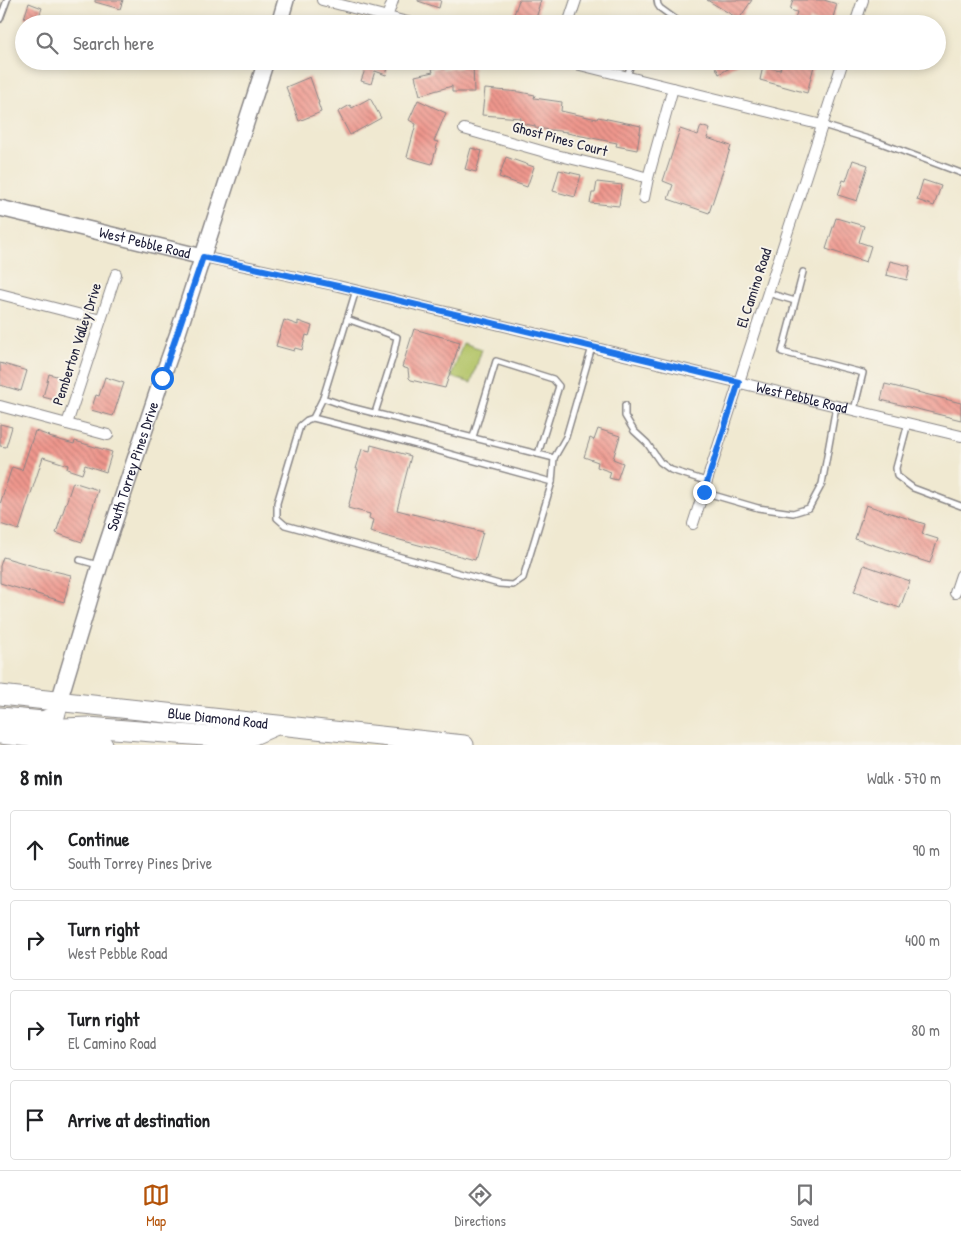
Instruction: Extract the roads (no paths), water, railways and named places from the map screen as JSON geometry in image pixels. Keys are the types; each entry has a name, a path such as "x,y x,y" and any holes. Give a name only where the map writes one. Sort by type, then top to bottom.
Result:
{"highway":[{"name":"Blue Diamond Road","path":"0,696 464,745"},
{"path":"0,717 43,721 55,716 59,701"},
{"path":"44,742 54,731 63,728 88,727 230,738 250,737 275,725"},
{"path":"0,734 44,742 103,745"}],"street":[{"path":"281,15 286,0"},
{"path":"322,0 379,15"},
{"path":"388,15 393,0"},
{"path":"571,15 576,0"},
{"path":"858,15 863,0"},
{"name":"South Torrey Pines Drive","path":"59,701 100,565 263,70"},
{"path":"599,70 822,125"},
{"name":"El Camino Road","path":"693,524 840,70"},
{"path":"644,198 673,88"},
{"name":"Ghost Pines Court","path":"464,129 552,154 648,178"},
{"name":"West Pebble Road","path":"0,208 203,257 356,290 961,436"},
{"name":"Pemberton Valley Drive","path":"67,424 116,274"},
{"path":"0,294 100,320"},
{"path":"0,406 108,435"},
{"path":"955,593 961,575"}],"lane":[{"path":"0,19 7,0"},
{"path":"656,0 660,8 670,15"},
{"path":"627,77 629,70"},
{"path":"822,125 880,143 961,173"},
{"path":"803,272 782,352 863,373 854,410"},
{"path":"313,418 323,398 356,290"},
{"path":"768,293 796,301"},
{"path":"347,319 397,337 375,413"},
{"path":"552,482 313,418 300,426 277,503 277,518 285,525 499,584 513,585 523,578 552,482 554,458 566,438 592,347"},
{"path":"473,437 496,361 552,379 559,386 538,454"},
{"path":"323,398 346,406 554,458"},
{"path":"625,405 625,416 634,431 648,442 660,462 671,470 707,481"},
{"path":"704,492 758,508 793,513 809,508 822,484 836,406"},
{"path":"908,423 896,468 897,476 913,488 961,506"},
{"path":"80,560 100,565"}]}
